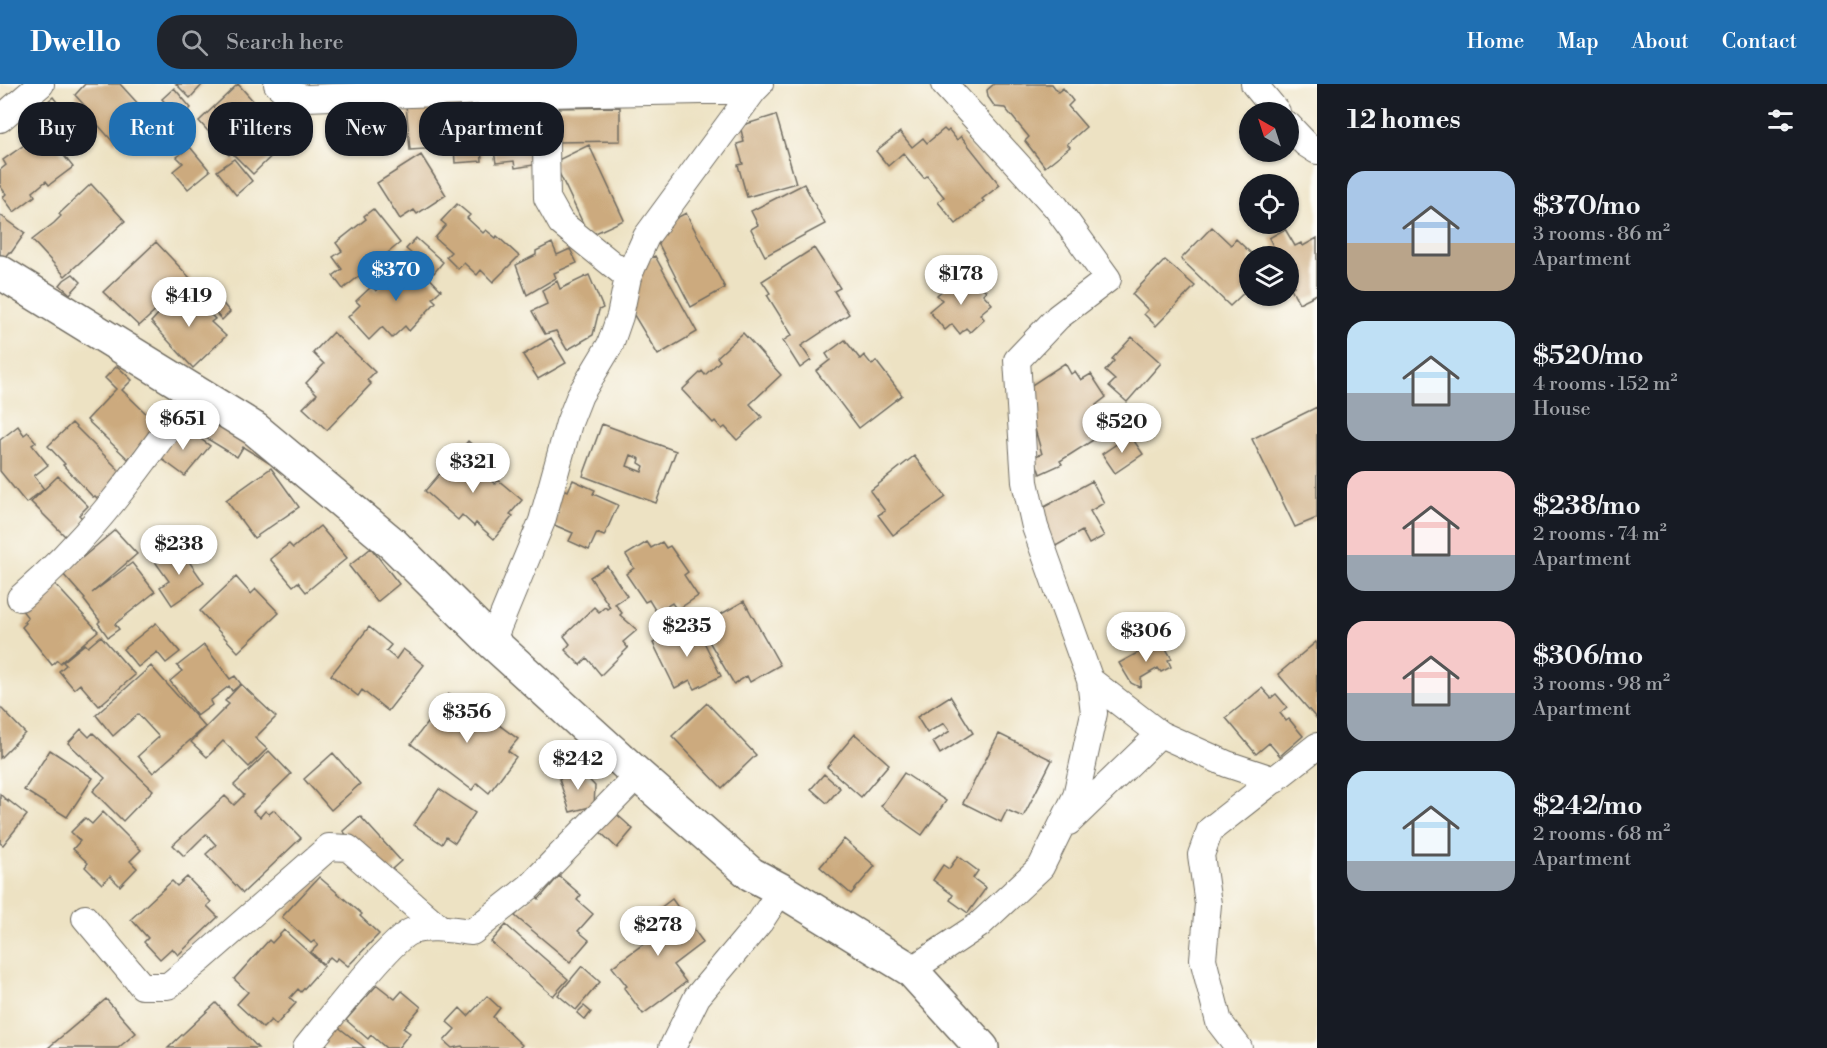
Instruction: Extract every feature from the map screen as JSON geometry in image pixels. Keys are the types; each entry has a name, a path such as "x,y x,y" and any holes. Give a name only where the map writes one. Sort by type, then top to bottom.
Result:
{"street":[{"path":"0,119 41,84"},
{"path":"277,84 287,93 306,98 489,91 545,94 757,87"},
{"path":"911,970 979,925 1041,867 1076,796 1094,713 1090,680 1035,527 1025,482 1017,360 1058,317 1108,279 1056,207 944,84"},
{"path":"1254,84 1269,102"},
{"path":"492,642 542,521 569,423 580,395 610,345 620,316 628,277 646,237 757,87"},
{"path":"545,94 548,198 561,223 628,277"},
{"path":"1299,137 1317,151"},
{"path":"0,272 255,429 393,544 492,642 751,874 782,890 911,970 982,1048"},
{"path":"20,598 52,570 122,492 194,392"},
{"path":"1090,680 1160,734 1227,764 1275,780"},
{"path":"1058,833 1160,734"},
{"path":"1239,1048 1219,1022 1203,959 1208,904 1201,855 1210,830 1317,746"},
{"path":"306,1048 381,957 410,931 440,928 472,932 529,887 638,775"},
{"path":"85,918 142,986 168,986 329,847 348,848 440,928"},
{"path":"672,1048 697,997 760,922 782,890"}],"building":[{"path":"85,84 120,84 136,102 109,102 109,137 97,124 97,102 81,102 75,95"},
{"path":"176,84 203,84 190,98"},
{"path":"238,84 254,102 219,102"},
{"path":"994,84 1052,84 1058,92 1063,88 1073,101 1068,106 1086,127 1067,144 1070,147 1045,167 1025,141 1029,137 1005,108 995,107 988,97 987,90"},
{"path":"174,88 186,102 165,102 162,99"},
{"path":"53,97 57,102 47,102"},
{"path":"480,99 480,102 443,102"},
{"path":"419,104 419,149 410,150 407,105"},
{"path":"620,107 620,141 564,142 564,108"},
{"path":"208,112 208,131 199,121"},
{"path":"776,115 796,183 747,197 738,165 743,164 737,144 744,142 740,126"},
{"path":"944,129 947,132 949,130 957,140 961,136 1000,185 956,224 938,202 944,197 927,176 924,178 903,153 888,166 876,151 900,132 912,147 923,138 927,143"},
{"path":"589,145 624,220 589,236 554,162"},
{"path":"18,149 18,156 64,156 73,167 49,185 46,181 33,192 35,196 14,212 3,197 6,194 0,186 0,170 6,165 3,160"},
{"path":"196,154 210,171 188,189 173,171 183,163 177,157"},
{"path":"235,156 272,156 253,174"},
{"path":"422,156 446,195 417,214 414,210 400,219 377,183"},
{"path":"455,156 482,156 482,161 455,163"},
{"path":"495,156 539,156 540,164 515,168 514,161 496,163"},
{"path":"234,159 252,181 236,195 217,171"},
{"path":"91,184 125,221 65,276 32,240 54,223 61,216 59,214"},
{"path":"804,184 825,224 765,256 751,229 758,225 751,211"},
{"path":"457,204 470,215 467,218 483,233 486,230 496,238 497,236 519,256 493,282 481,270 477,275 464,263 458,269 446,257 451,252 435,238 446,225 441,221"},
{"path":"373,209 400,243 343,289 333,276 342,269 333,257 342,251 336,243 366,219 364,216"},
{"path":"686,213 725,288 691,307 652,231"},
{"path":"0,215 25,233 11,253 9,252 4,258 0,255"},
{"path":"1212,227 1231,245 1236,239 1243,246 1239,246 1239,297 1230,306 1181,259"},
{"path":"1276,234 1288,234 1295,246 1273,246 1269,238"},
{"path":"416,238 443,262 434,273 406,249"},
{"path":"1317,238 1317,294 1299,303 1299,246 1295,246 1301,243 1303,246"},
{"path":"156,242 191,279 139,326 103,292"},
{"path":"552,243 557,255 570,249 577,263 554,273 556,278 527,295 516,265 536,255 536,251"},
{"path":"814,248 840,288 834,291 849,314 801,346 811,360 800,368 783,341 792,335 767,295 770,293 762,281"},
{"path":"655,256 697,332 658,355 626,302 639,264"},
{"path":"410,258 441,290 432,298 436,302 409,331 405,326 392,338 382,327 369,340 348,317 360,305 356,301 372,286 376,291"},
{"path":"1165,260 1195,286 1156,326 1144,314 1148,310 1132,294"},
{"path":"73,274 81,282 70,294 60,285"},
{"path":"589,275 603,308 599,310 593,335 567,350 556,331 545,334 532,311 547,304 542,290 557,281 560,289"},
{"path":"971,275 986,291 983,294 992,304 980,314 984,319 970,332 966,328 960,334 952,324 945,330 929,311 942,300 937,295 952,282 956,288"},
{"path":"186,289 215,319 211,322 226,336 193,368 151,322 170,301 171,304"},
{"path":"219,299 230,312 222,320 210,307"},
{"path":"333,332 375,372 367,380 371,384 327,430 303,408 317,394 306,383 324,364 313,353"},
{"path":"743,333 781,375 750,404 762,417 737,440 725,427 722,429 715,421 713,423 682,390 702,371 705,375 720,361 717,357"},
{"path":"1132,337 1161,363 1127,402 1109,386 1115,380 1105,371 1114,361 1112,359"},
{"path":"551,338 566,363 538,379 523,355"},
{"path":"845,340 860,359 864,355 872,365 876,361 902,395 859,428 816,371 830,360 826,354"},
{"path":"1065,363 1071,374 1075,371 1081,380 1091,374 1106,397 1096,405 1109,430 1060,461 1062,464 1040,474 1034,456 1042,454 1024,390"},
{"path":"117,366 132,380 122,390 159,426 128,459 87,420 116,389 105,378"},
{"path":"201,404 277,449 269,463 243,447 237,457 188,427"},
{"path":"1317,407 1317,518 1295,527 1252,439"},
{"path":"72,423 122,473 100,501 95,496 93,497 48,446"},
{"path":"602,424 676,451 656,503 583,476","holes":["631,455 640,459 639,463 644,466 642,472 627,466"]},
{"path":"18,426 24,435 28,432 36,442 32,445 48,465 34,476 44,489 26,503 0,471 0,440"},
{"path":"183,426 210,446 185,476 155,454"},
{"path":"1130,435 1143,454 1115,473 1102,454"},
{"path":"468,441 478,450 468,461 495,484 498,480 522,500 510,514 513,516 494,539 476,523 474,526 462,515 458,520 425,491"},
{"path":"914,456 946,497 893,535 878,515 885,511 870,491"},
{"path":"271,468 299,507 254,538 226,500"},
{"path":"58,476 88,506 79,515 84,520 67,538 31,502"},
{"path":"573,480 595,490 593,494 618,505 604,536 597,533 589,550 569,541 573,533 552,524 559,510 551,506 560,487 568,491"},
{"path":"1092,481 1104,503 1090,511 1104,536 1089,544 1082,531 1054,547 1035,512"},
{"path":"320,526 347,558 306,592 298,582 293,586 270,559 289,544 293,548"},
{"path":"115,530 137,554 92,593 132,563 155,592 115,624 119,629 108,637 85,599 63,574"},
{"path":"647,542 651,548 662,542 666,548 670,546 688,572 684,575 698,596 677,610 672,603 662,609 663,611 658,615 649,600 645,602 626,574 634,568 626,555"},
{"path":"179,547 204,583 172,605 160,587 169,581 156,563"},
{"path":"371,548 399,584 377,602 349,566"},
{"path":"607,566 627,596 615,604 622,613 620,615 637,630 623,642 628,648 601,675 587,658 580,665 565,650 570,644 564,636 594,607 599,612 605,607 607,609 610,607 590,577"},
{"path":"236,577 251,594 256,589 279,613 238,652 200,611"},
{"path":"54,583 98,631 60,663 57,660 52,665 22,627 28,618 21,609"},
{"path":"744,601 780,665 750,682 747,676 734,684 700,626"},
{"path":"694,622 721,676 695,689 690,680 675,688 653,643"},
{"path":"156,623 180,652 166,663 157,652 138,667 123,649"},
{"path":"369,627 391,645 386,651 396,659 403,649 424,665 388,711 362,690 358,696 331,675"},
{"path":"101,636 135,675 99,706 80,684 74,689 59,671 66,665 63,662 85,644 88,647"},
{"path":"1161,640 1172,659 1168,660 1171,667 1161,672 1158,668 1141,678 1139,687 1131,683 1119,663"},
{"path":"1316,642 1317,644 1317,719 1278,674"},
{"path":"204,645 230,679 235,676 241,684 232,691 229,686 210,701 212,705 197,716 170,681 182,671 177,666"},
{"path":"151,666 205,727 153,773 138,756 159,737 138,714 113,736 96,715"},
{"path":"241,684 276,717 255,738 267,749 249,767 223,741 207,757 191,742 229,704 225,701"},
{"path":"1262,688 1271,698 1276,694 1287,707 1280,713 1286,721 1289,719 1303,736 1280,756 1269,743 1256,754 1226,718"},
{"path":"449,694 479,716 485,708 498,718 495,722 518,739 508,751 516,757 489,793 477,783 472,790 411,744"},
{"path":"950,696 973,733 940,754 933,742 950,731 944,723 927,733 917,717"},
{"path":"707,703 756,755 722,788 672,736"},
{"path":"0,707 25,733 0,758"},
{"path":"81,729 89,737 93,733 153,790 123,821 93,791 105,778 68,743"},
{"path":"855,734 889,764 861,797 827,767"},
{"path":"999,734 1052,760 1023,817 1007,810 1001,822 963,803"},
{"path":"50,750 93,778 67,817 24,790"},
{"path":"269,751 291,774 253,811 260,817 265,811 269,814 274,810 301,838 243,893 206,854 216,845 206,834 184,856 173,845 225,796 234,805 244,795 234,785"},
{"path":"333,753 360,784 331,810 304,779"},
{"path":"579,769 595,786 594,806 570,812 559,779"},
{"path":"904,773 946,801 922,835 881,806"},
{"path":"824,774 840,788 827,803 811,789"},
{"path":"439,789 475,813 455,843 446,837 442,844 414,825"},
{"path":"0,794 27,815 3,845 0,843"},
{"path":"613,811 633,829 617,848 597,829"},
{"path":"103,812 141,850 130,861 137,868 120,886 110,876 102,884 85,867 88,863 73,849 80,841 71,832 85,818 92,824"},
{"path":"360,816 401,861 384,876 343,831"},
{"path":"844,839 875,866 851,894 820,867"},
{"path":"958,856 978,871 973,878 986,888 968,913 950,900 953,895 933,880 943,865 949,869"},
{"path":"559,876 581,895 577,900 593,914 578,931 589,940 570,962 515,916 534,895 539,899"},
{"path":"187,877 211,902 207,906 218,917 178,955 172,948 160,959 144,942 148,938 131,919 172,881 177,886"},
{"path":"319,877 362,914 360,916 379,934 348,966 338,958 335,961 330,957 323,964 311,952 318,945 314,941 311,943 282,917"},
{"path":"672,899 703,942 673,965 686,982 643,1014 624,988 627,986 612,967 646,942 635,927"},
{"path":"506,925 568,979 553,996 491,942"},
{"path":"284,930 324,966 301,992 298,989 290,998 296,1003 276,1025 271,1020 263,1028 237,1004 248,992 234,979 269,940 272,943"},
{"path":"582,966 600,982 576,1010 558,995"},
{"path":"377,985 395,999 402,991 421,1007 403,1028 410,1033 398,1048 386,1048 371,1035 368,1039 346,1020"},
{"path":"487,996 500,1008 493,1017 522,1045 519,1048 464,1048 462,1046 452,1048 444,1041 455,1029 447,1022 460,1008 468,1016"},
{"path":"106,999 136,1033 118,1048 48,1048"},
{"path":"216,1003 258,1048 168,1048"},
{"path":"584,1006 591,1012 585,1020 577,1013"},
{"path":"333,1023 365,1048 331,1048 320,1040"}]}
